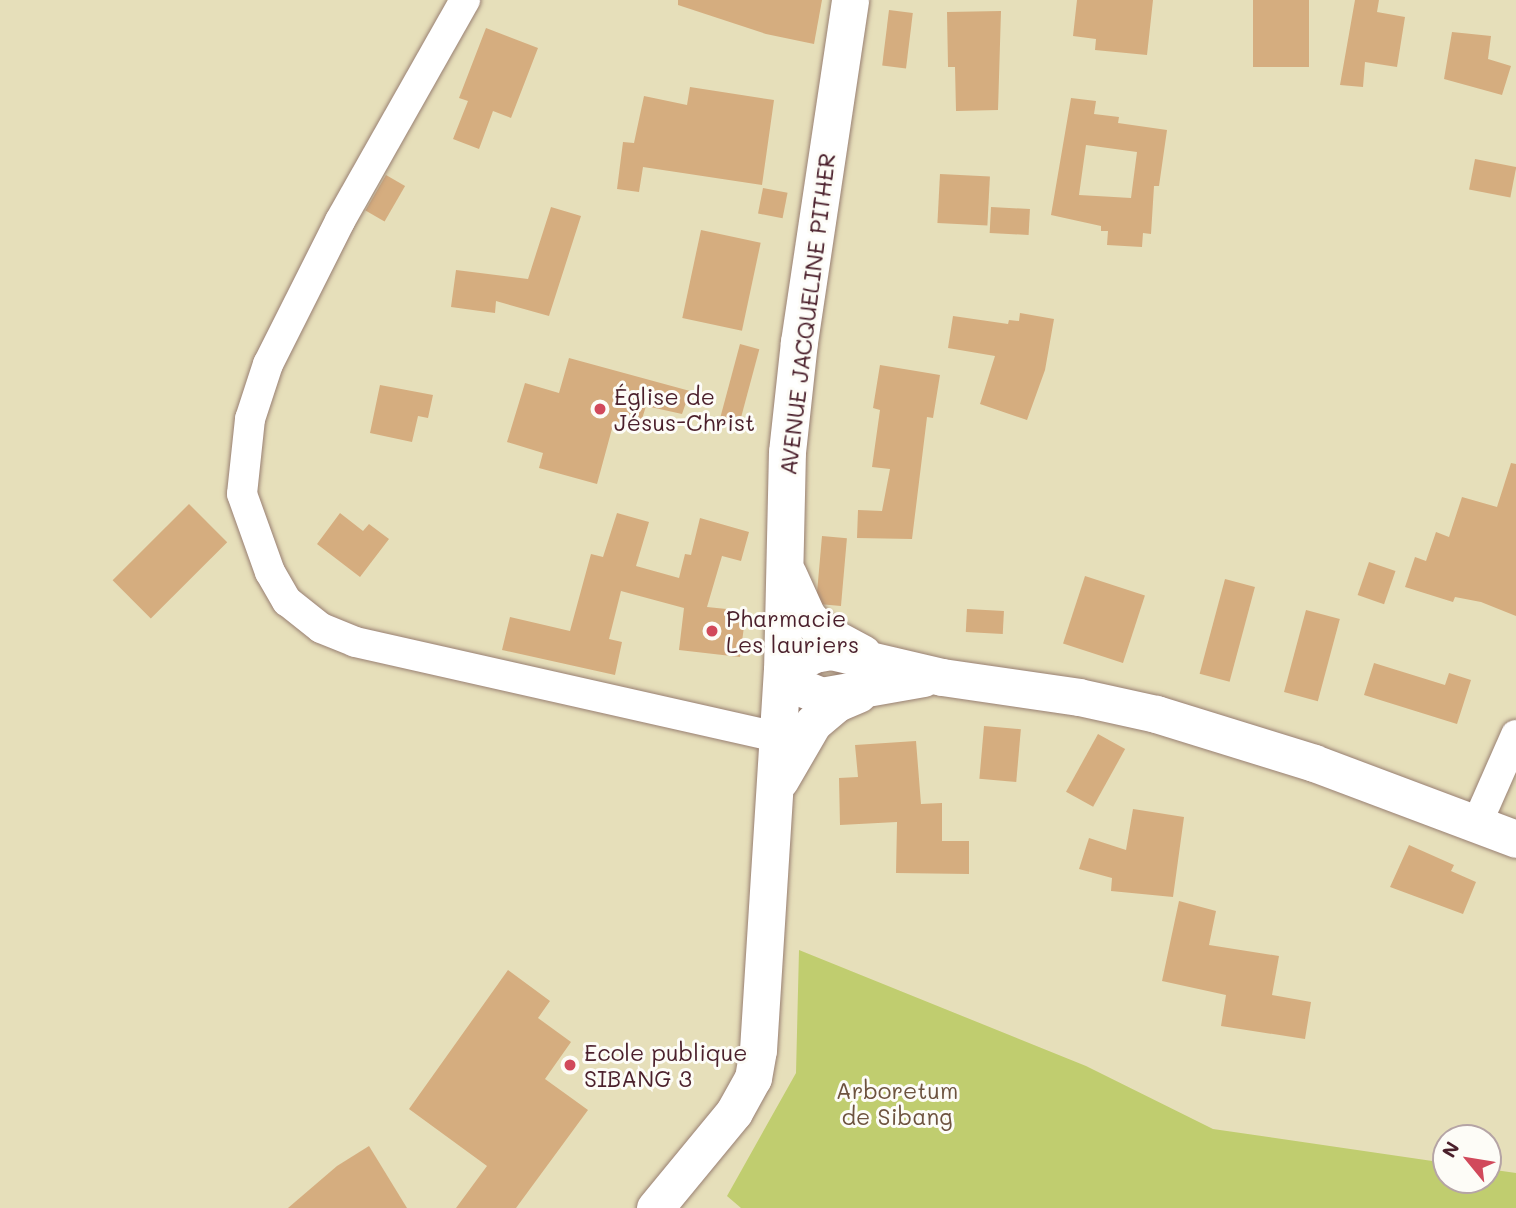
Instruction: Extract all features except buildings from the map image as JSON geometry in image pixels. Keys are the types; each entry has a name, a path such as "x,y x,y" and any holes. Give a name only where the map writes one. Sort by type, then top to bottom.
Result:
{"street":[{"path":"465,0 346,210 268,364 250,419 242,494 270,572 287,601 321,628 355,642 777,737"},
{"name":"AVENUE JACQUELINE PITHER","path":"655,1208 714,1139 753,1078 782,671 787,452 799,342 850,0"},
{"path":"783,562 807,616 871,673"},
{"path":"782,671 792,684 821,696 871,673 942,677 1079,697 1156,715 1314,763 1478,821 1516,839"},
{"path":"775,790 813,723 871,673"},
{"path":"1478,821 1516,735"}],"green space":[{"name":"Arboretum de Sibang","path":"799,950 1086,1066 1213,1129 1432,1161 1432,1194 1502,1194 1502,1171 1516,1173 1516,1208 741,1208 727,1196 796,1073"}],"place":[{"name":"Église de Jésus-Christ","path":"600,409"},
{"name":"Pharmacie Les lauriers","path":"712,631"},
{"name":"Ecole publique SIBANG 3","path":"570,1065"}]}
